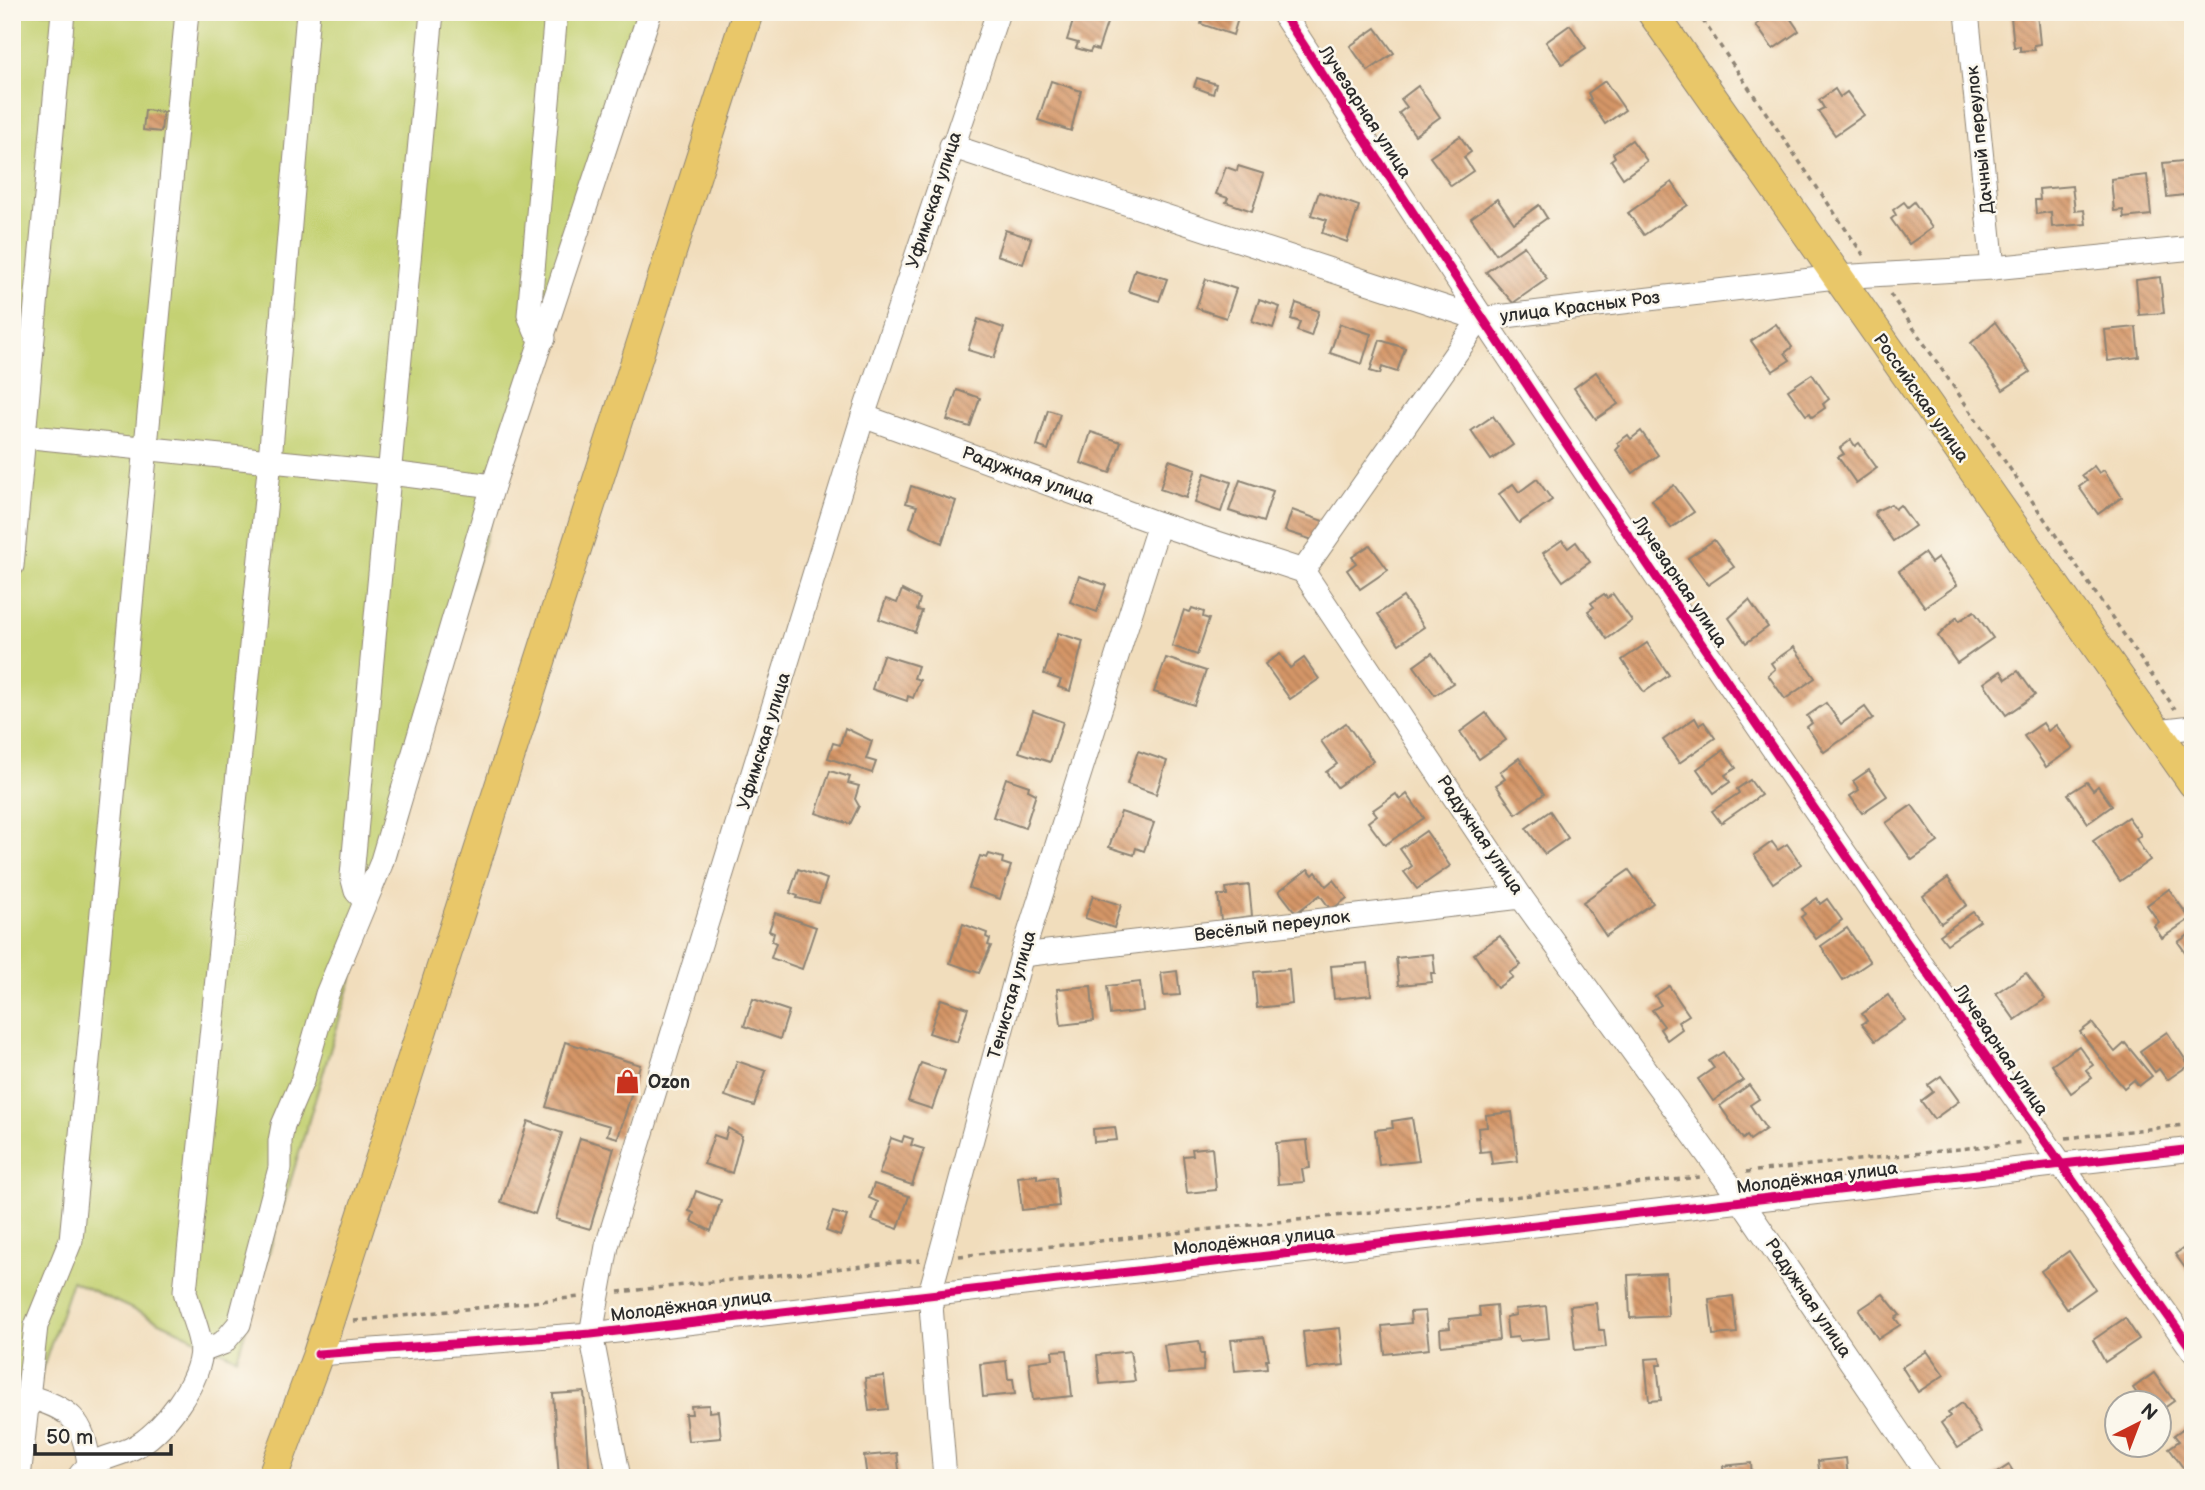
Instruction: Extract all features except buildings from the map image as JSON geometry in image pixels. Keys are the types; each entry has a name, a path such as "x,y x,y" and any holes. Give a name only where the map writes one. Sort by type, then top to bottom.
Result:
{"main road":[{"path":"271,1478 318,1354 748,12"},
{"name":"Российская улица","path":"1652,12 2193,782"}],"street":[{"path":"12,566 19,435 63,12"},
{"path":"19,1478 36,1326 72,1240 187,12"},
{"path":"27,1396 65,1410 78,1423 86,1438 84,1471 134,1448 158,1430 177,1407 195,1375 201,1351 199,1335 190,1317 185,1291 270,460 308,12"},
{"path":"364,901 356,891 352,876 432,12"},
{"path":"544,338 536,332 529,315 556,12"},
{"path":"201,1351 223,1343 239,1324 280,1168 283,1125 302,1082 327,994 381,864 493,486 650,12"},
{"name":"Уфимская улица","path":"619,1478 591,1334 607,1246 863,416 951,146 998,12"},
{"name":"Лучезарная улица","path":"1282,12 1480,319 2061,1165 2193,1351"},
{"name":"Дачный переулок","path":"1967,12 1993,268"},
{"name":"улица Красных Роз","path":"951,146 1480,319 1836,277 1993,268 2193,248"},
{"path":"1303,571 1480,319"},
{"name":"Радужная улица","path":"863,416 1159,524 1303,571 1521,897 1723,1175 1930,1478"},
{"path":"19,435 493,486"},
{"name":"Тенистая улица","path":"945,1478 930,1293 1022,955 1159,524"},
{"path":"2157,731 2190,728"},
{"name":"Весёлый переулок","path":"1022,955 1521,897"},
{"name":"Молодёжная улица","path":"318,1354 591,1334 2193,1149"}],"path":[{"path":"1697,12 2190,728"},
{"path":"327,1324 2193,1124"}],"green space":[{"path":"12,12 644,12 237,1358 72,1281 13,1458"}],"cycle path":[{"path":"1282,12 1392,182 1730,686 2193,1351"},
{"path":"318,1354 591,1334 2193,1149"}],"place":[{"name":"Ozon","path":"628,1082"}]}
